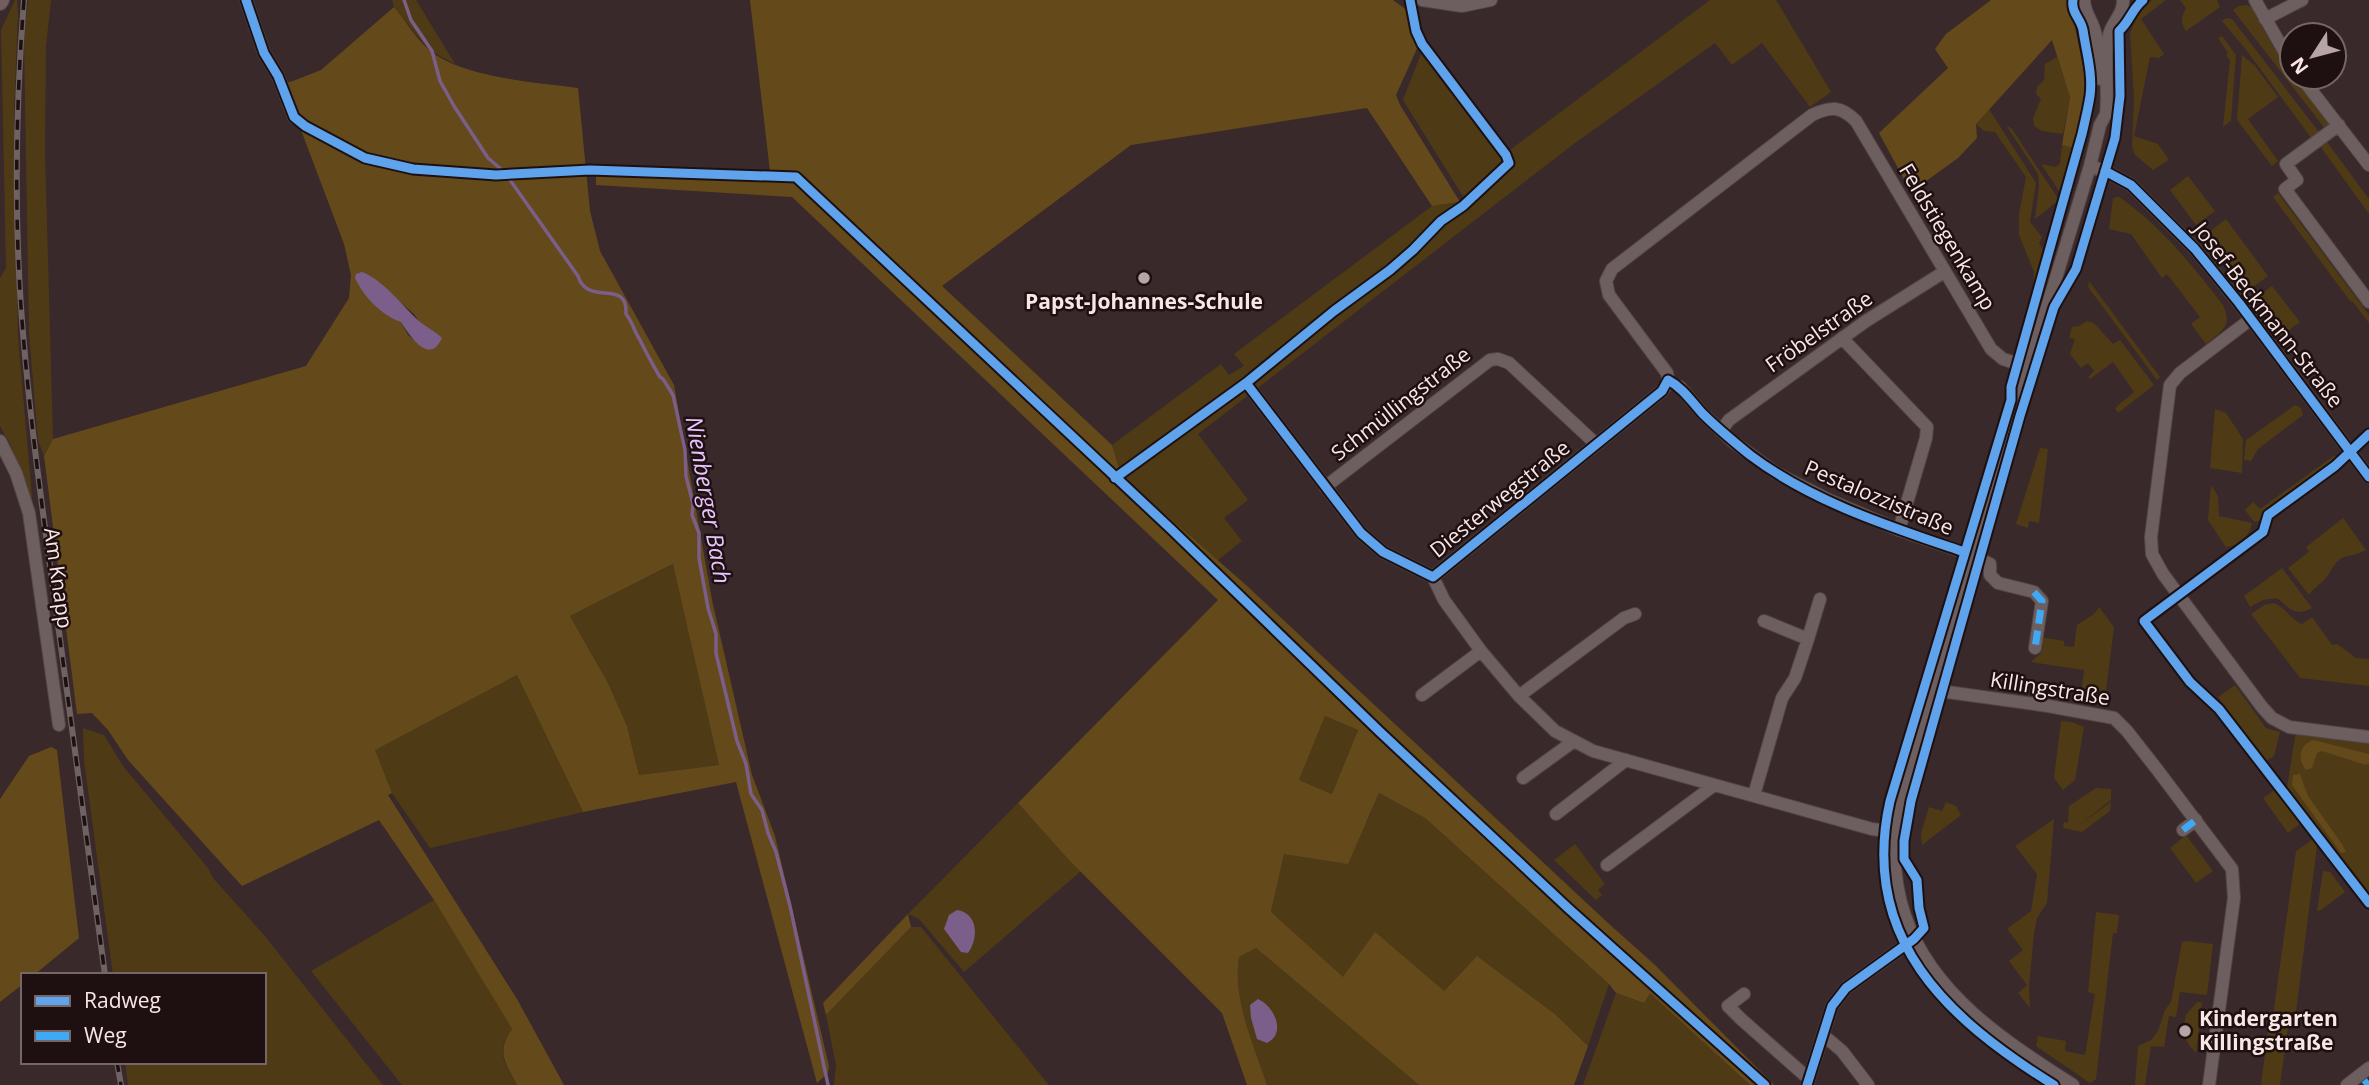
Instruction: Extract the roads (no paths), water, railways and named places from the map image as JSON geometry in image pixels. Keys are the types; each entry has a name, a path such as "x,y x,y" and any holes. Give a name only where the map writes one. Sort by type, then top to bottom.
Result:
{"street":[{"path":"246,0 264,53 278,76 294,117"},
{"path":"1422,0 1462,6 1491,0"},
{"path":"2084,0 2085,10 2096,33 2100,72 2100,125"},
{"path":"2073,1085 2007,1041 1980,1019 1938,977 1914,939 1904,914 1897,883 1896,832 1907,780 1972,555 2090,166 2100,125 2106,114 2109,34 2114,20 2122,10 2123,0"},
{"path":"2255,0 2278,41"},
{"path":"2265,19 2302,0"},
{"path":"2091,19 2103,23 2114,20"},
{"path":"2312,91 2369,164"},
{"name":"Feldstiegenkamp","path":"1668,380 1660,362 1609,295 1606,286 1609,273 1615,265 1812,115 1829,109 1846,111 1856,121 1991,349 2003,359 2028,367"},
{"path":"2339,125 2286,164 2297,180 2285,189 2369,302"},
{"name":"Josef-Beckmann-Straße","path":"2090,166 2131,185 2195,249 2369,477"},
{"name":"Fröbelstraße","path":"1721,431 1729,420 1842,338 1944,272"},
{"path":"2251,319 2180,373 2170,385 2151,537 2152,554 2262,707 2273,718 2289,727 2369,737"},
{"path":"1842,338 1927,427 1899,530"},
{"name":"Schmüllingstraße","path":"1325,487 1490,360 1498,359 1509,363 1596,444"},
{"name":"Diesterwegstraße","path":"1246,383 1370,542 1392,557 1433,577 1662,391 1668,380"},
{"name":"Pestalozzistraße","path":"1680,387 1721,431 1776,473 1829,500 1899,530 1972,555"},
{"name":"Am Knapp","path":"0,441 22,489 33,530 59,725"},
{"name":"Killingstraße","path":"1972,555 1990,564 1990,575 1998,583 2034,592 2042,601 2035,648"},
{"path":"1433,577 1444,600 1481,651 1519,696 1555,731 1593,751 1872,829 1896,832"},
{"path":"1754,795 1782,698 1795,678 1821,599"},
{"path":"1519,696 1624,618 1635,614"},
{"path":"1764,621 1808,639"},
{"path":"1422,695 1481,651"},
{"name":"Killingstraße","path":"1933,690 2114,718 2127,731 2232,869 2233,889 2209,1085"},
{"path":"1523,778 1574,741"},
{"path":"1556,814 1626,760"},
{"path":"1607,865 1713,786"},
{"path":"2183,830 2196,820"},
{"path":"1744,994 1728,1006 1808,1082 1832,1006 1846,988 1914,939"},
{"path":"1824,1035 1842,1051 1868,1085"},
{"path":"2347,1085 2369,1068"}],"waterway":[{"name":"Nienberger Bach","path":"404,0 411,20 432,51 440,81 488,158 510,180 583,285 590,290 621,297 625,303 626,314 647,354 673,395 685,450 686,476 693,504 692,515 699,533 699,558 708,608 716,634 716,653 737,741 746,764 751,794 762,810 776,852 828,1085"}],"railway":[{"path":"24,0 19,77 17,192 24,349 43,514 105,973"},
{"path":"117,1064 121,1085"}],"place":[{"name":"Papst-Johannes-Schule","path":"1144,278"},
{"name":"Kindergarten Killingstraße","path":"2185,1031"}]}
